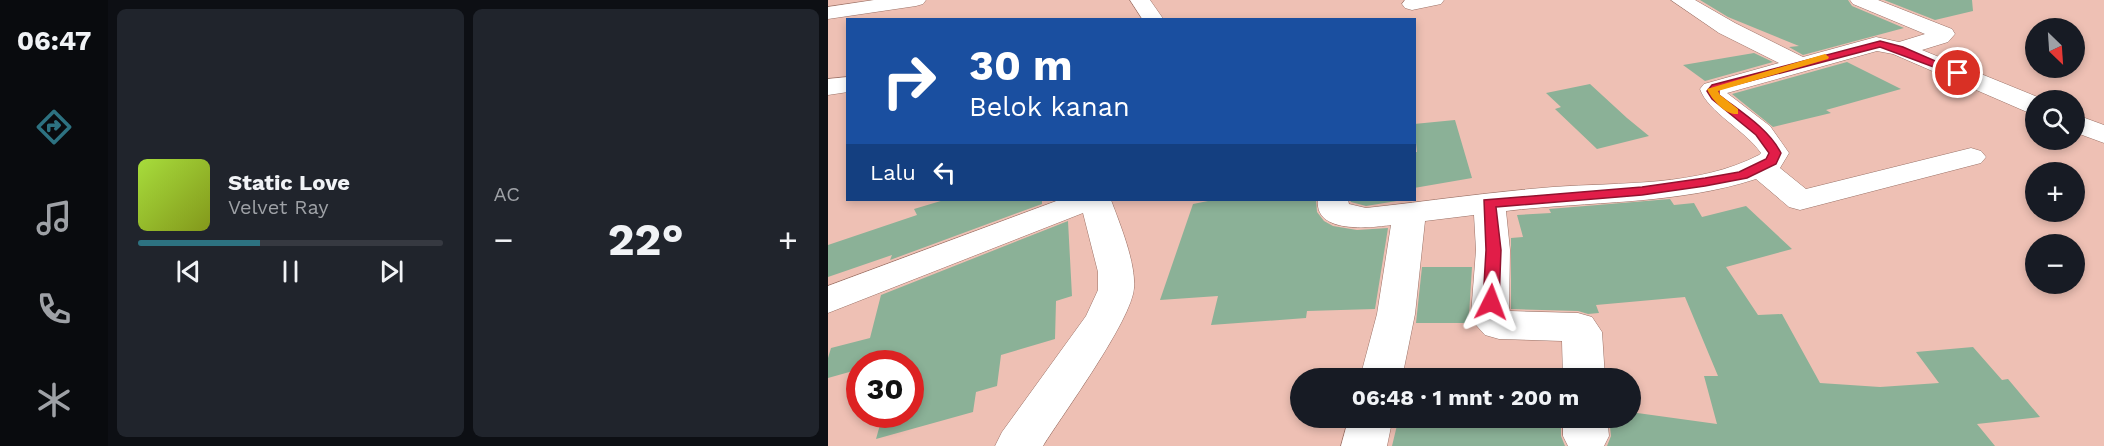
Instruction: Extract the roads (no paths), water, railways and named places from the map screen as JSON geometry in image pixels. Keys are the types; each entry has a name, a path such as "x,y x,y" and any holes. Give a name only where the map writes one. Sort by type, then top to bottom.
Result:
{"street":[{"path":"828,13 916,0"},
{"path":"1140,0 1153,18"},
{"path":"1412,4 1434,0"},
{"path":"1681,0 1726,28 1799,64"},
{"path":"1860,0 1944,34 1941,37 1900,49"},
{"path":"1333,201 1333,209 1337,213 1352,218 1409,214 1489,203 1642,191 1733,177 1761,168 1772,161 1775,153 1760,132 1716,97 1713,89 1876,44 1900,49 2025,101"},
{"path":"828,87 846,84"},
{"path":"2085,127 2104,135"},
{"path":"1761,168 1800,200 1971,157"},
{"path":"828,300 1084,201"},
{"path":"1018,446 1102,322 1116,290 1116,272 1096,201"},
{"path":"1489,203 1493,250 1490,315 1492,320 1499,325 1578,327 1582,332 1584,368"},
{"path":"1383,368 1396,314 1409,214"},
{"path":"1364,446 1368,428"}]}
